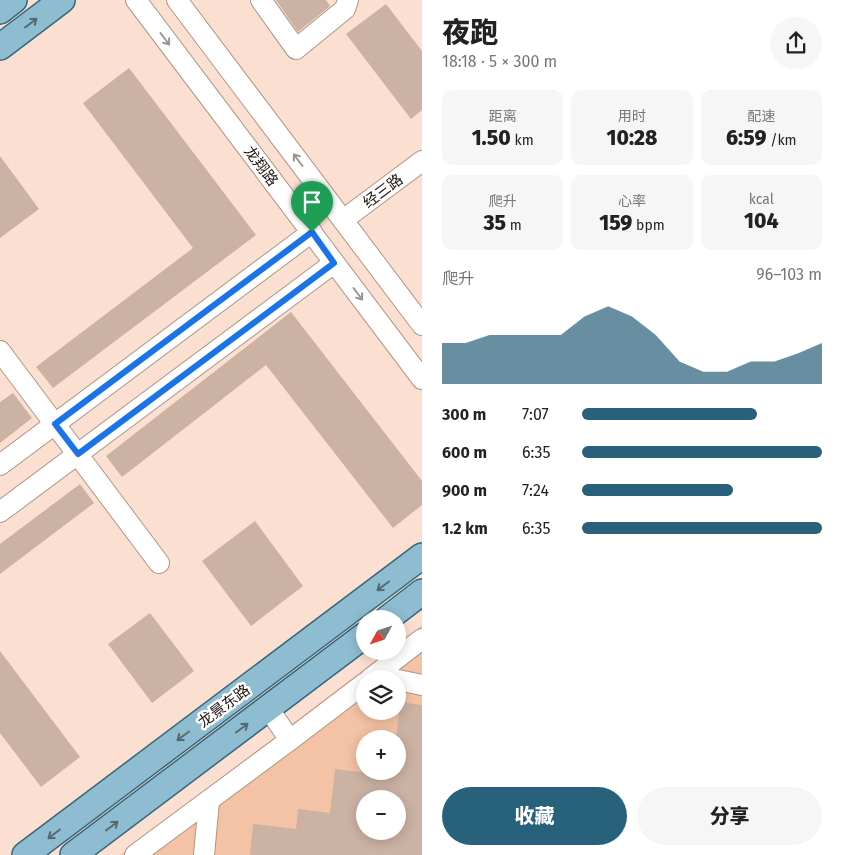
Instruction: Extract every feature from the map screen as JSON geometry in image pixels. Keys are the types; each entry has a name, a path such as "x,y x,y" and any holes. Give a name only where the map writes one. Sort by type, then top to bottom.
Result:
{"main road":[{"path":"0,11 14,0"},
{"path":"0,47 62,0"},
{"name":"龙景东路","path":"26,855 422,556"},
{"path":"398,610 422,592"},
{"name":"龙景东路","path":"73,855 356,642"}],"street":[{"name":"龙翔路","path":"136,0 422,379"},
{"path":"177,0 422,325"},
{"path":"261,0 296,49 345,9 348,0"},
{"name":"经三路","path":"343,220 422,161"},
{"path":"0,465 312,232"},
{"path":"0,512 334,263"},
{"path":"0,351 159,562"},
{"path":"386,670 422,639"},
{"path":"406,682 422,685"},
{"path":"135,855 160,845 209,801 356,693"},
{"path":"268,708 290,740"},
{"path":"204,855 209,801"}],"shaded area":[{"path":"422,625 422,855 120,855 356,675 356,720 406,720 406,670 363,670 376,660 406,660 406,638"}],"building":[{"path":"276,0 326,0 330,6 298,32"},
{"path":"386,4 422,51 422,110 411,119 346,34"},
{"path":"129,68 256,235 53,388 36,367 193,248 83,103"},
{"path":"0,156 39,209 0,238"},
{"path":"291,312 422,481 422,505 393,528 266,365 122,477 106,456"},
{"path":"13,393 32,418 0,443 0,402"},
{"path":"80,484 94,503 0,574 0,544"},
{"path":"255,521 303,586 251,626 202,561"},
{"path":"150,613 194,671 152,703 108,644"},
{"path":"0,651 80,757 41,787 0,733"},
{"path":"406,703 422,705 422,855 250,855 253,824 296,829 298,809 330,813 335,769 356,771 356,780 406,780 406,730 397,730 398,720 406,720"}],"route":[{"path":"312,232 334,263 78,454 55,424 312,232"}]}
